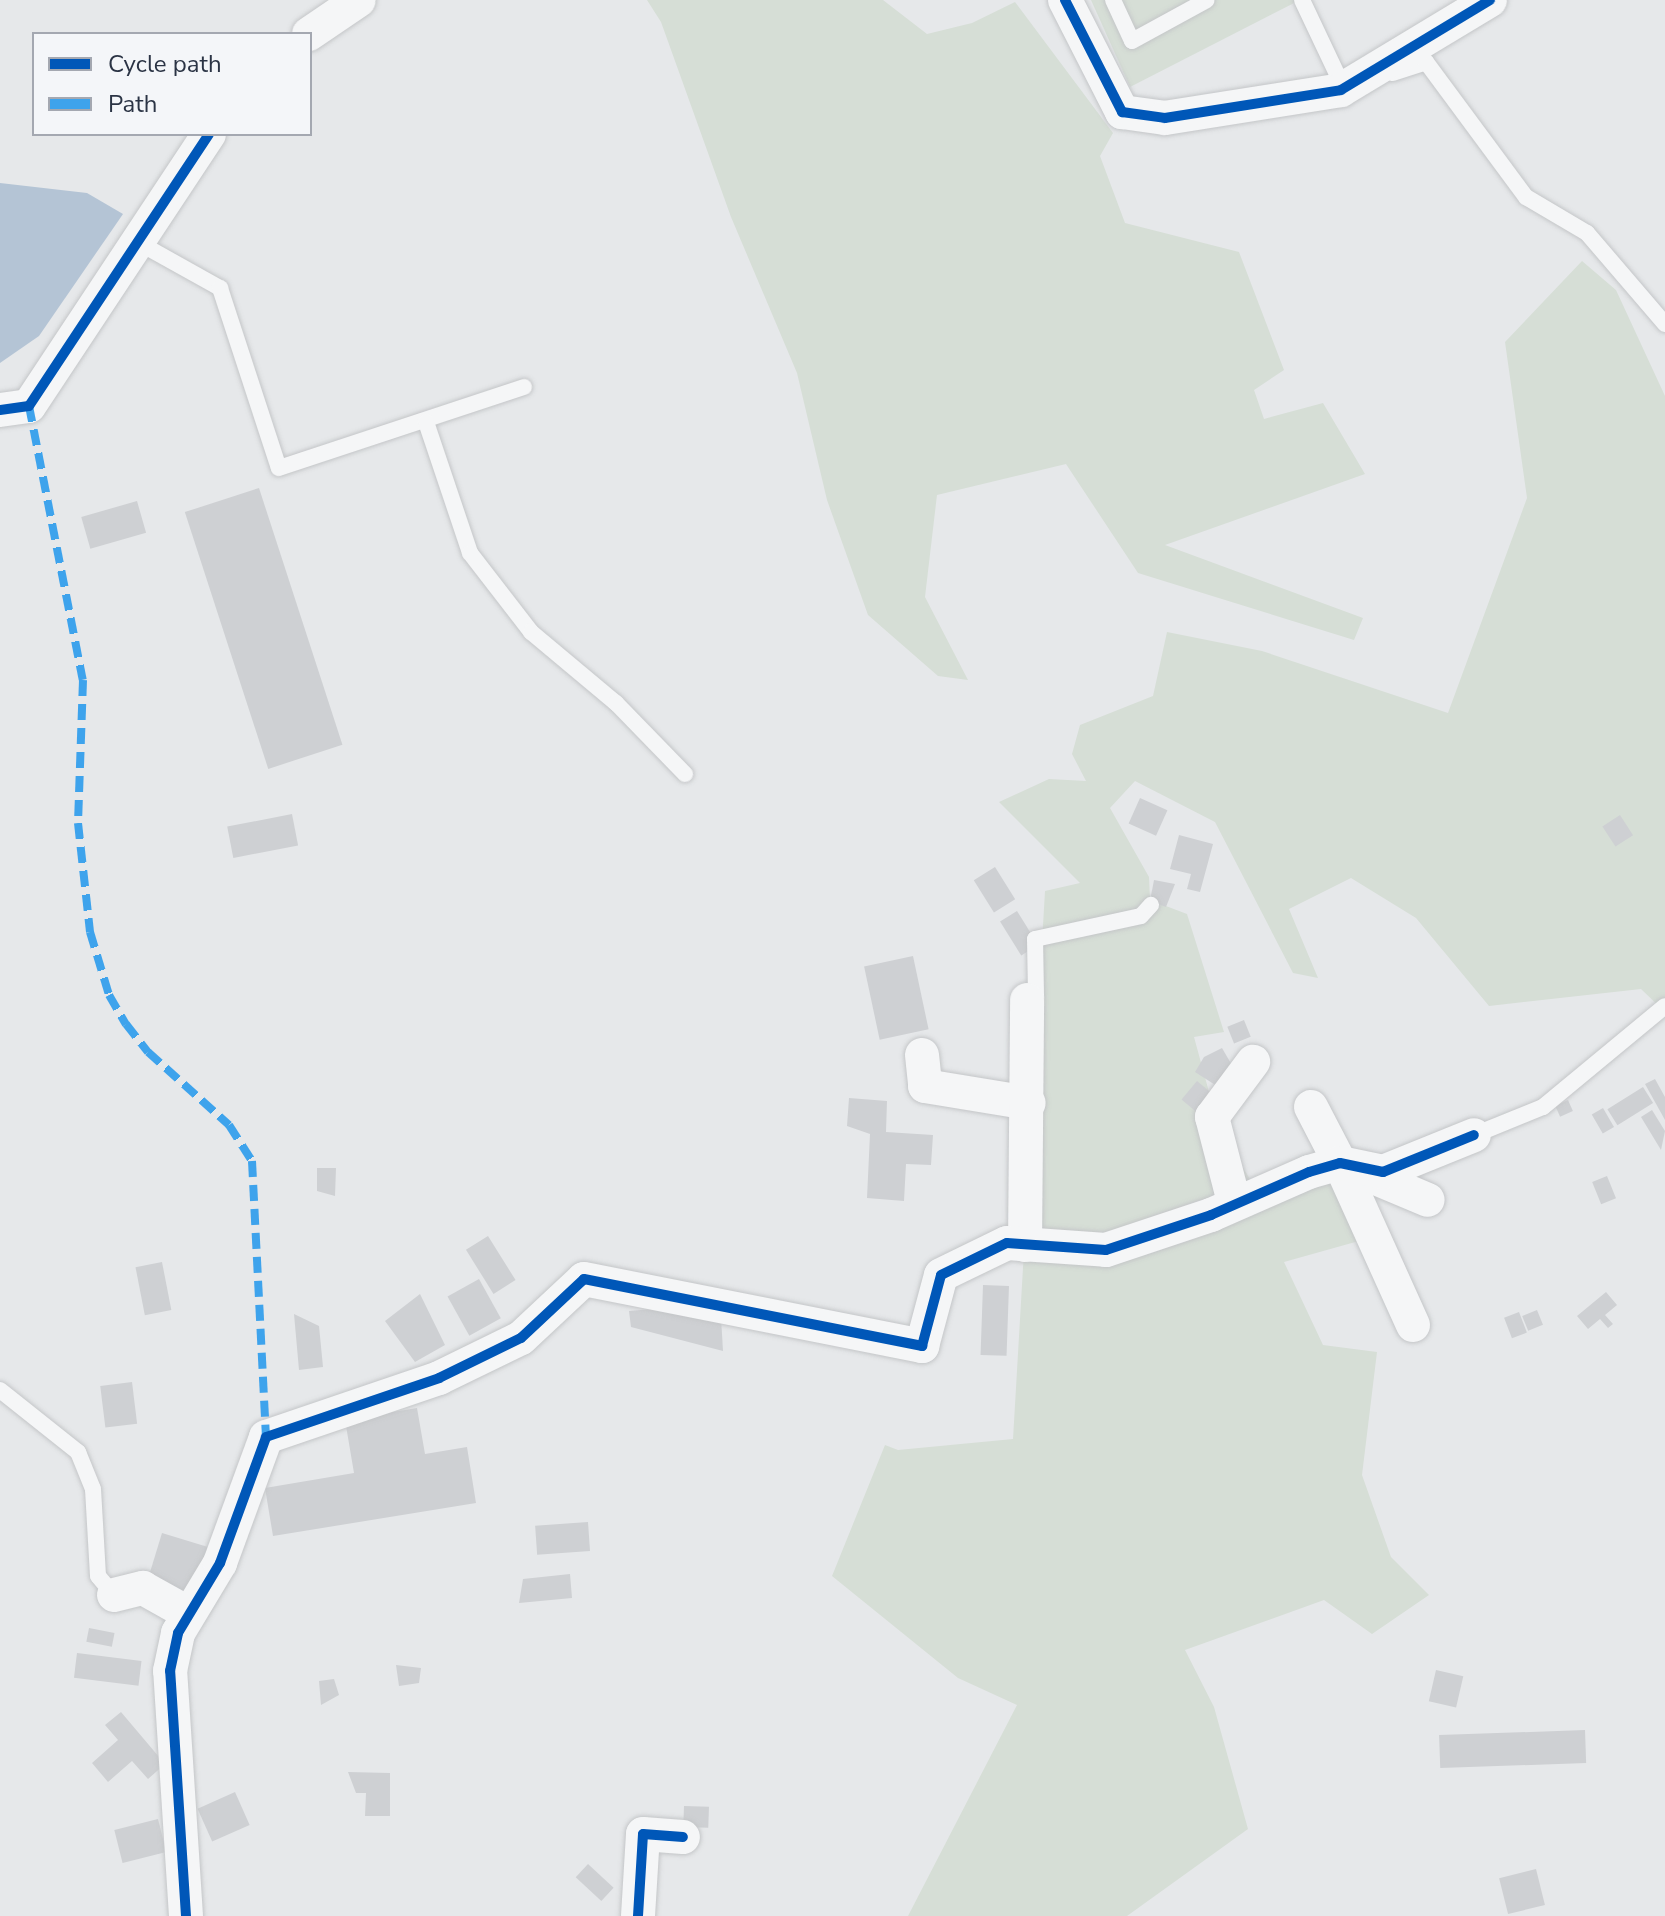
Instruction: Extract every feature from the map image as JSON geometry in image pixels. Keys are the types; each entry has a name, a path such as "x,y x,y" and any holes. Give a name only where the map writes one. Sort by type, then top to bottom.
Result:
{"street":[{"path":"312,32 359,0"},
{"path":"1065,0 1122,112 1165,118 1341,90 1490,0"},
{"path":"0,410 29,406 208,136"},
{"path":"1025,1245 1029,1103 1027,1000"},
{"path":"922,1055 925,1086 1029,1103"},
{"path":"1234,1202 1212,1117 1253,1062"},
{"path":"1311,1107 1340,1163 1413,1325"},
{"path":"186,1916 175,1795 179,1754 169,1706 170,1671 186,1612 220,1563 266,1437 453,1372 521,1338 584,1279 922,1346 941,1275 1007,1243 1106,1250 1211,1215 1234,1202 1340,1163 1383,1172 1474,1135"},
{"path":"1340,1163 1428,1200"},
{"path":"114,1595 143,1588 186,1612"},
{"path":"638,1916 643,1834 683,1837"}],"lane":[{"path":"1113,0 1132,41 1207,0"},
{"path":"1302,0 1341,90 1426,62 1526,197 1587,233 1665,324"},
{"path":"139,243 220,288 279,468 426,422 524,387"},
{"path":"426,422 470,553 531,632 616,703 685,774"},
{"path":"1027,1000 1036,995 1035,939 1141,916 1151,905"},
{"path":"1474,1135 1543,1107 1665,1006"},
{"path":"0,1390 78,1452 93,1489 98,1576 114,1595"}],"shaded area":[{"path":"647,0 883,0 927,34 972,23 1015,2 1113,133 1100,156 1125,223 1239,252 1284,370 1254,390 1264,419 1323,403 1365,474 1165,545 1363,618 1354,640 1138,573 1066,464 937,495 925,597 968,680 938,676 868,615 827,500 797,373 731,217 661,22"},
{"path":"1091,0 1300,0 1130,87"},
{"path":"1582,261 1616,290 1665,396 1665,1012 1641,989 1489,1006 1416,918 1351,878 1289,909 1318,978 1293,973 1215,822 1135,781 1110,808 1149,877 1150,900 1187,914 1224,1032 1194,1037 1218,1125 1258,1193 1342,1164 1366,1239 1284,1262 1323,1345 1377,1352 1362,1475 1391,1557 1429,1595 1372,1634 1324,1600 1185,1650 1214,1707 1248,1829 1127,1916 908,1916 1017,1705 958,1678 832,1576 885,1445 898,1450 1013,1439 1045,891 1080,883 999,802 1049,779 1086,781 1072,754 1080,725 1153,696 1167,632 1262,651 1448,713 1527,498 1505,342"}],"water":[{"path":"0,183 87,193 123,214 39,336 0,363"}],"building":[{"path":"259,488 342,745 268,769 185,512"},
{"path":"137,501 146,533 90,549 81,517"},
{"path":"1140,798 1167,810 1156,836 1129,824"},
{"path":"292,814 298,845 233,858 227,827"},
{"path":"1620,815 1633,835 1615,847 1602,826"},
{"path":"1179,835 1213,844 1200,892 1187,889 1191,874 1170,869"},
{"path":"995,867 1015,899 994,912 974,880"},
{"path":"1154,880 1175,884 1166,907 1150,901"},
{"path":"1017,911 1038,945 1021,956 1000,922"},
{"path":"913,956 929,1029 880,1040 864,966"},
{"path":"1244,1020 1251,1037 1234,1043 1227,1027"},
{"path":"1222,1048 1233,1067 1220,1088 1195,1072 1204,1057"},
{"path":"1655,1079 1665,1097 1665,1120 1645,1084"},
{"path":"1197,1081 1216,1097 1201,1115 1182,1099"},
{"path":"1643,1087 1653,1103 1617,1125 1607,1109"},
{"path":"849,1098 887,1101 886,1132 933,1135 931,1165 906,1164 904,1201 867,1198 870,1134 847,1126"},
{"path":"1568,1100 1573,1111 1560,1117 1555,1106"},
{"path":"1603,1108 1614,1127 1603,1134 1592,1114"},
{"path":"1652,1110 1665,1131 1661,1150 1641,1117"},
{"path":"317,1168 336,1168 335,1196 317,1191"},
{"path":"1607,1176 1616,1198 1601,1204 1592,1182"},
{"path":"488,1236 516,1280 494,1294 466,1250"},
{"path":"162,1262 171,1310 145,1315 135,1267"},
{"path":"479,1279 501,1318 469,1336 448,1296"},
{"path":"983,1285 1009,1286 1007,1356 981,1355"},
{"path":"1606,1292 1617,1305 1605,1315 1613,1324 1608,1328 1600,1319 1588,1329 1577,1316"},
{"path":"420,1294 445,1345 415,1362 385,1321"},
{"path":"677,1307 721,1317 723,1351 631,1327 629,1311"},
{"path":"1537,1310 1543,1325 1528,1331 1522,1316"},
{"path":"1519,1312 1527,1333 1512,1338 1504,1318"},
{"path":"294,1314 319,1326 323,1367 299,1370"},
{"path":"132,1382 137,1424 105,1428 100,1386"},
{"path":"417,1408 425,1454 467,1447 476,1503 273,1536 265,1488 354,1473 345,1420"},
{"path":"588,1522 590,1551 537,1555 535,1526"},
{"path":"162,1533 208,1547 192,1599 146,1585"},
{"path":"570,1574 572,1598 519,1603 523,1579"},
{"path":"89,1628 115,1633 112,1647 86,1642"},
{"path":"77,1653 142,1661 138,1686 74,1678"},
{"path":"396,1665 421,1668 419,1683 399,1686"},
{"path":"1436,1670 1463,1676 1456,1707 1429,1701"},
{"path":"334,1679 339,1695 321,1705 319,1681"},
{"path":"121,1712 165,1764 148,1779 132,1761 108,1782 92,1763 118,1740 105,1725"},
{"path":"1585,1730 1586,1763 1440,1768 1439,1735"},
{"path":"348,1772 390,1773 390,1816 365,1816 366,1793 356,1793"},
{"path":"235,1792 250,1825 212,1842 198,1809"},
{"path":"684,1806 709,1807 708,1828 683,1827"},
{"path":"158,1819 166,1852 123,1863 114,1830"},
{"path":"588,1864 614,1888 601,1901 576,1877"},
{"path":"1536,1869 1545,1905 1508,1914 1499,1878"}],"marked path":[{"path":"29,406 83,680 78,823 90,932 109,995 126,1024 148,1052 229,1125 252,1161 266,1437"}],"cycle path":[{"path":"1065,0 1122,112 1165,118 1341,90 1490,0"},
{"path":"0,410 29,406 208,136"},
{"path":"186,1916 170,1671 178,1633 220,1563 266,1437 439,1378 521,1338 584,1279 922,1346 941,1275 1007,1243 1106,1250 1211,1215 1309,1172 1340,1163 1383,1172 1474,1135"},
{"path":"638,1916 643,1834 683,1837"}]}
